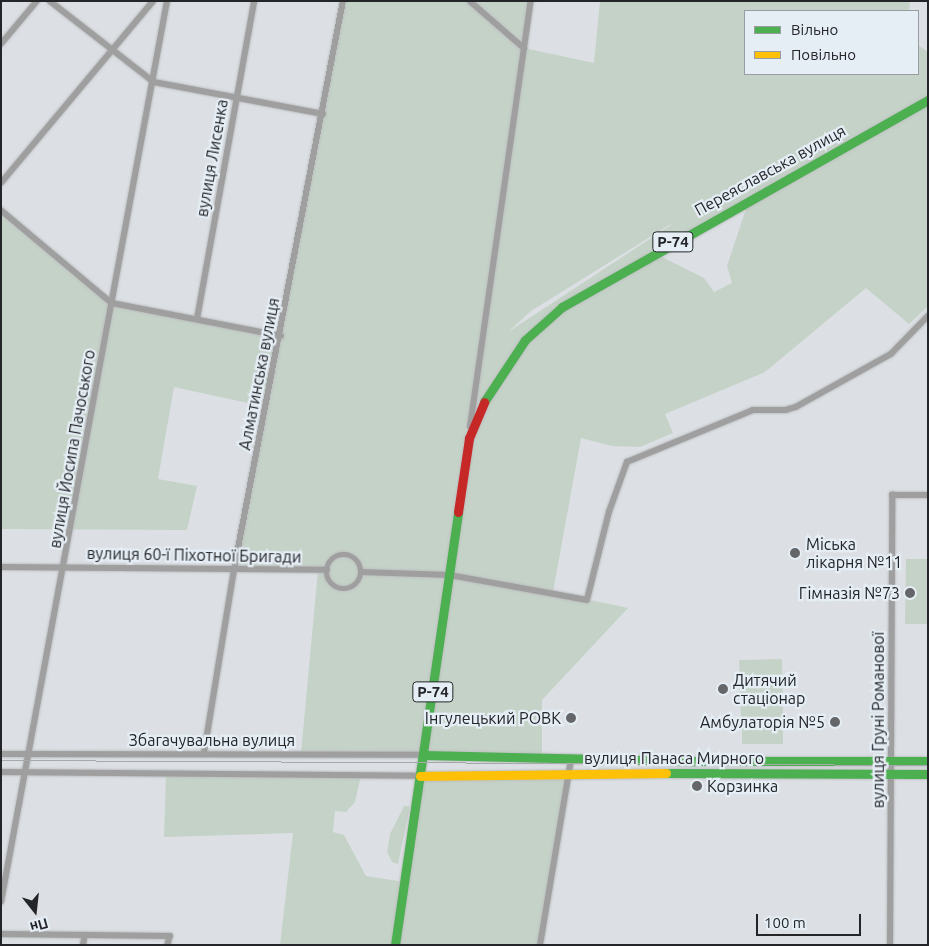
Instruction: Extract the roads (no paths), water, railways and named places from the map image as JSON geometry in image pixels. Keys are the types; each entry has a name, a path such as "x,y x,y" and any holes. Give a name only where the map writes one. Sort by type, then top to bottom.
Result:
{"main road":[{"name":"Переяславська вулиця","path":"469,438 479,410 504,366 525,340 562,307 928,100"},
{"name":"Р-74","path":"395,945 469,438"},
{"name":"вулиця Панаса Мирного","path":"424,755 571,759 928,761"},
{"name":"вулиця Панаса Мирного","path":"420,776 568,773 928,774"}],"street":[{"path":"1,44 37,1"},
{"path":"50,1 154,82 323,114"},
{"path":"1,183 153,1"},
{"name":"вулиця Йосипа Пачоського","path":"1,902 154,82 167,1"},
{"name":"вулиця Лисенка","path":"197,319 254,1"},
{"name":"Алматинська вулиця","path":"204,753 234,570 281,336 343,1"},
{"path":"470,1 524,48"},
{"path":"469,438 531,1"},
{"path":"1,210 112,303 281,336"},
{"path":"361,572 450,575 587,600 618,480 627,462 754,410 786,410 796,407 891,354 928,316"},
{"name":"вулиця Груні Романової","path":"890,945 892,495 928,495"},
{"path":"345,555 357,561 361,572 356,583 343,588 331,582 327,570 335,557 345,555"},
{"name":"вулиця 60-ї Піхотної Бригади","path":"1,567 327,570"},
{"name":"Збагачувальна вулиця","path":"1,754 424,755"},
{"path":"540,945 571,759"},
{"name":"Збагачувальна вулиця","path":"1,772 420,776"},
{"path":"1,934 170,936 168,945"},
{"path":"83,945 84,935"}],"tram line":[{"path":"1,760 928,765"}],"place":[{"name":"Міська лікарня №11","path":"795,553"},
{"name":"Гімназія №73","path":"910,593"},
{"name":"Дитячий стаціонар","path":"723,689"},
{"name":"Інгулецький РОВК","path":"571,718"},
{"name":"Амбулаторія №5","path":"835,722"},
{"name":"Корзинка","path":"697,786"}]}
